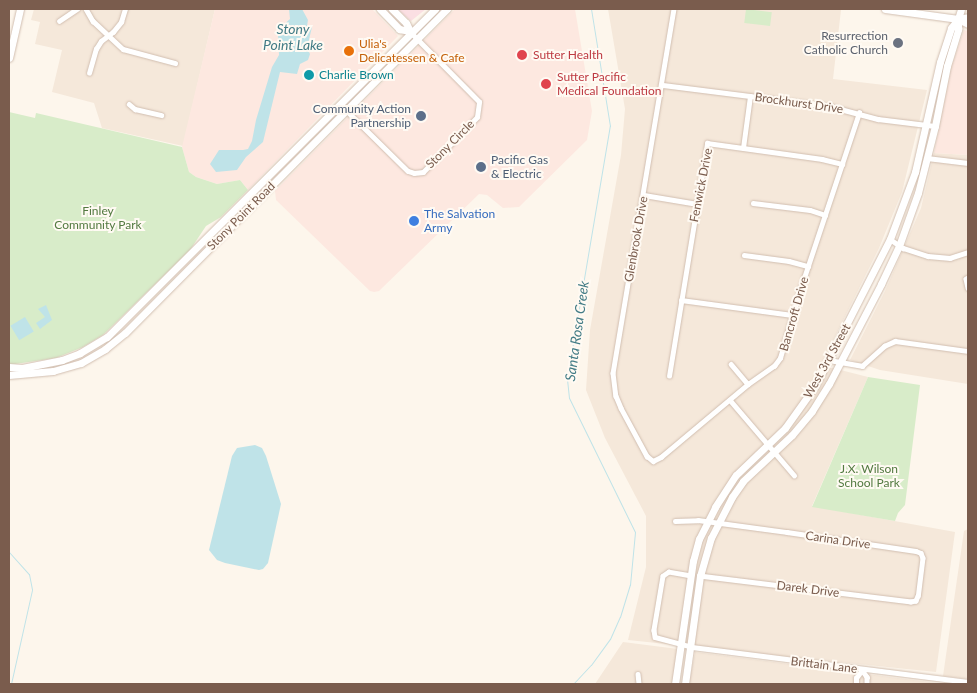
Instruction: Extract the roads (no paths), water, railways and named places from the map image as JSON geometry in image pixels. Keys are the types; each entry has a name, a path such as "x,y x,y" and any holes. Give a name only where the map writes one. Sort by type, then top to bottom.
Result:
{"main road":[{"path":"9,58 12,34 20,9"},
{"path":"380,9 399,29 410,32"},
{"path":"392,9 406,23 410,32"},
{"name":"Stony Point Road","path":"9,367 40,365 80,353 107,337 435,9"},
{"name":"Stony Point Road","path":"9,373 54,371 81,363 105,349 156,303 447,9"},
{"path":"884,9 958,19 968,24"},
{"name":"West 3rd Street","path":"675,684 695,553 707,522 736,476 785,428 801,408 829,360 890,239 915,172 940,62 951,28 958,19 962,9"},
{"path":"958,19 968,17"},
{"name":"West 3rd Street","path":"685,684 692,647 700,576 706,551 718,523 743,482 806,419 840,363 899,246 918,194 935,126 947,66 958,29 958,19"},
{"path":"9,373 37,370 40,365"}],"street":[{"path":"59,21 77,9"},
{"path":"86,9 108,36 123,49 175,63"},
{"path":"89,73 96,49 121,22 125,9"},
{"name":"Glenbrook Drive","path":"653,461 647,456 616,396 613,374 663,85 674,9"},
{"name":"Stony Circle","path":"340,104 408,171 414,173 423,172 477,117 479,102 410,32"},
{"name":"Brockhurst Drive","path":"663,85 829,106 886,121 935,126"},
{"path":"743,148 750,96"},
{"path":"129,104 135,109 161,115"},
{"name":"Bancroft Drive","path":"653,461 661,458 748,384 774,366 780,358 785,346 792,315 859,113"},
{"name":"Fenwick Drive","path":"669,376 707,143 822,158 842,164"},
{"path":"927,158 968,163"},
{"path":"644,194 697,204"},
{"path":"753,203 810,210 825,215"},
{"path":"890,239 899,246 928,256 943,258 968,252"},
{"path":"744,255 789,261 808,266"},
{"path":"968,278 966,279 968,288"},
{"path":"681,300 792,315"},
{"path":"829,360 862,366 884,346 895,341 968,351"},
{"path":"731,364 748,384"},
{"path":"730,400 794,475"},
{"name":"Carina Drive","path":"675,521 718,523 916,552 921,554 923,558 916,601"},
{"name":"Brittain Lane","path":"691,576 669,572 663,576 654,630 655,637 692,647 968,682"},
{"name":"Darek Drive","path":"700,576 916,601"},
{"path":"856,684 856,678 862,670 867,677 867,684"},
{"path":"638,674 639,684"}],"water":[{"name":"Stony Point Lake","path":"289,9 302,9 308,20 307,26 312,27 307,48 310,54 308,60 300,64 297,74 280,72 263,142 246,157 237,170 216,172 210,164 219,150 248,149 252,141 256,120 272,67 279,55 279,29 290,19"},
{"path":"46,305 52,320 40,329 36,323 45,317 38,309"},
{"path":"25,317 34,332 19,340 10,326"},
{"path":"255,445 262,448 266,456 281,504 268,563 263,569 259,570 217,560 209,550 232,456 237,448"}],"waterway":[{"name":"Santa Rosa Creek","path":"573,684 591,665 610,639 620,617 630,585 635,532 569,398 567,379 610,126 591,9"},
{"path":"9,552 29,574 32,590 11,684"}],"place":[{"name":"Resurrection Catholic Church","path":"898,43"},
{"name":"Ulia's Delicatessen & Cafe","path":"349,51"},
{"name":"Sutter Health","path":"522,55"},
{"name":"Charlie Brown","path":"309,75"},
{"name":"Sutter Pacific Medical Foundation","path":"546,84"},
{"name":"Community Action Partnership","path":"421,116"},
{"name":"Pacific Gas & Electric","path":"481,167"},
{"name":"The Salvation Army","path":"414,221"}],"park label":[{"name":"Finley Community Park","path":"98,218"},
{"name":"J.X. Wilson School Park","path":"869,476"}]}
